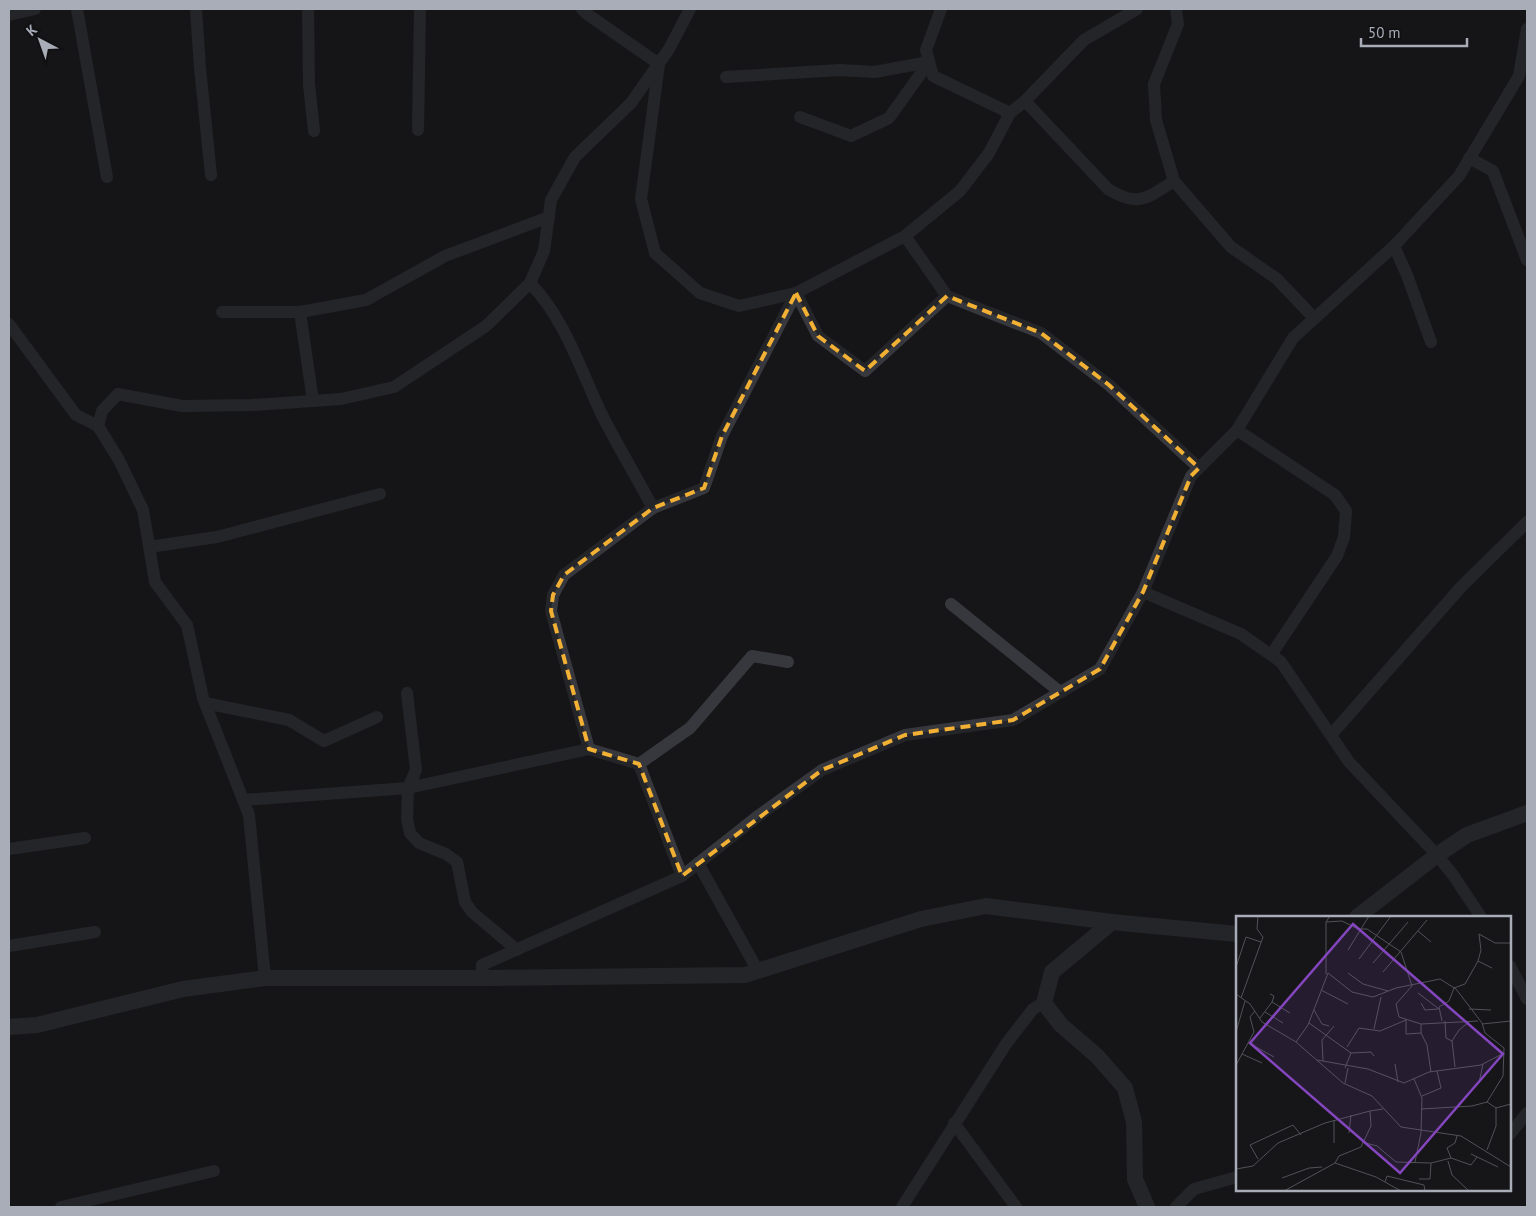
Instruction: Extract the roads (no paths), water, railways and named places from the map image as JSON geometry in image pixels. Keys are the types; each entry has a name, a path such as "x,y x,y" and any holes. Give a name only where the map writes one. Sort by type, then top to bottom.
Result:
{"street":[{"path":"9,15 35,9"},
{"path":"77,9 107,177"},
{"path":"196,9 211,174"},
{"path":"308,9 309,84 314,130"},
{"path":"418,130 420,9"},
{"path":"582,9 659,64"},
{"path":"98,426 102,411 118,394 182,406 253,405 341,399 394,387 486,326 530,283 544,251 551,200 574,156 631,103 669,49 690,9"},
{"path":"941,9 926,50 933,76 1010,113"},
{"path":"659,64 640,199 655,253 700,293 739,306 796,293 905,236 960,191 989,152 1010,113 1026,101 1084,40 1137,9"},
{"path":"1176,9 1178,24 1154,84 1156,120 1174,181 1231,247 1278,279 1314,318"},
{"path":"481,978 482,965 682,876 758,816 822,770 905,735 1013,720 1100,669 1143,592 1191,476 1237,430 1293,338 1394,246 1459,176 1519,76 1527,29"},
{"path":"726,76 840,70 875,72 929,62"},
{"path":"800,117 851,136 888,118 929,62"},
{"path":"1026,101 1108,189 1121,198 1144,200 1174,181"},
{"path":"1469,158 1493,171 1527,260"},
{"path":"222,312 300,312 366,300 445,256 549,216"},
{"path":"905,236 947,296 1041,333 1109,385 1199,468"},
{"path":"1394,246 1407,275 1430,342"},
{"path":"530,283 541,294 552,310 587,378 603,417 653,508"},
{"path":"796,293 818,336 865,371 947,296"},
{"path":"589,749 551,611 553,595 564,576 653,508 704,488 722,436 796,293"},
{"path":"300,312 313,401"},
{"path":"9,324 76,415 98,426 119,460 143,510 155,582 187,625 205,702 249,815 265,978"},
{"path":"1237,430 1335,495 1346,511 1344,537 1337,556 1271,655"},
{"path":"149,547 217,537 380,494"},
{"path":"1331,735 1462,587 1527,522"},
{"path":"1143,592 1241,634 1281,662 1349,762 1438,854 1480,916"},
{"path":"951,604 1060,692"},
{"path":"639,764 690,728 752,656 788,662"},
{"path":"408,693 416,770 408,788 407,818 410,833 419,843 446,854 457,862 464,902 472,912 516,950"},
{"path":"205,702 289,720 324,741 377,717"},
{"path":"243,800 408,788 589,749 639,764"},
{"path":"639,764 682,876"},
{"path":"1358,916 1438,854 1467,835 1527,813"},
{"path":"9,849 85,838"},
{"path":"698,863 758,971"},
{"path":"9,1027 37,1025 183,989 265,978 745,975 921,919 986,906 1112,922 1236,934"},
{"path":"902,1207 1006,1044 1033,1009 1044,1003 1052,972 1112,922"},
{"path":"9,946 95,932"},
{"path":"1511,968 1527,999"},
{"path":"1044,1003 1061,1025 1098,1056 1125,1088 1134,1122 1135,1179 1146,1207"},
{"path":"1511,1133 1527,1113"},
{"path":"954,1123 1016,1207"},
{"path":"61,1207 214,1171"},
{"path":"1176,1207 1194,1190 1236,1177"}]}
